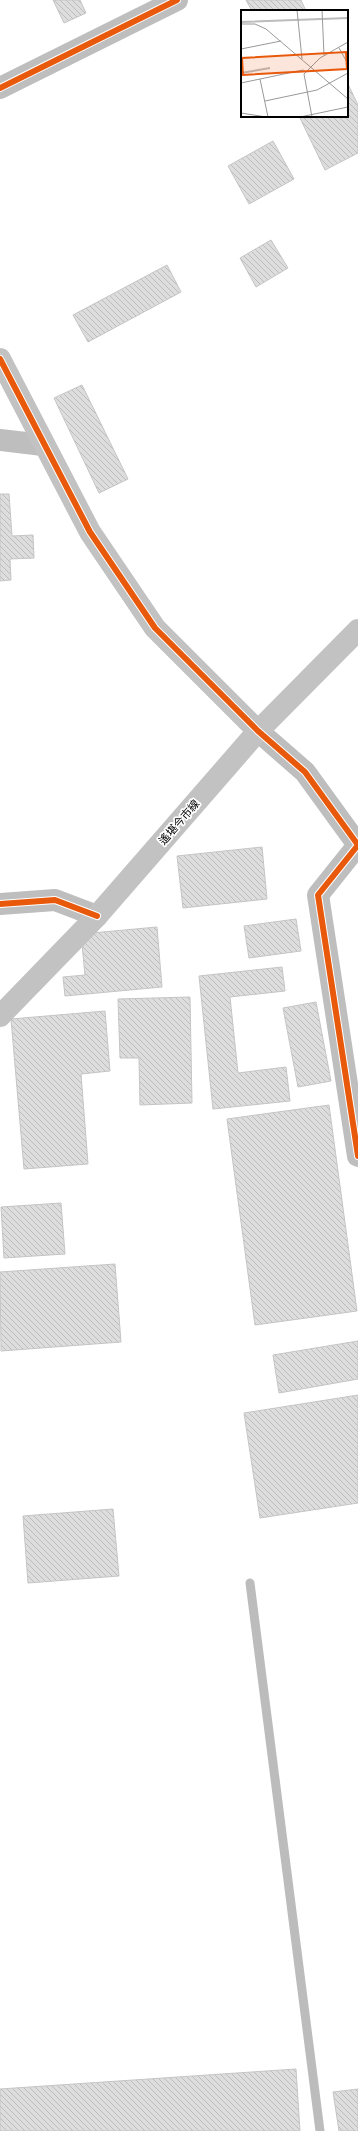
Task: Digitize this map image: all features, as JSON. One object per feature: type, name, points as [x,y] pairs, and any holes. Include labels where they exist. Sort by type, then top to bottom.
[{"type":"main road","points":[[0,359],[43,445],[90,532],[155,628],[258,731]]},
{"type":"main road","name":"遙堪今市線","points":[[0,1016],[97,916],[258,731],[358,630]]},
{"type":"street","points":[[0,88],[177,0]]},
{"type":"street","points":[[0,440],[43,445]]},
{"type":"street","points":[[258,731],[305,772],[358,845],[318,895],[358,1156]]},
{"type":"street","points":[[0,904],[55,900],[97,916]]},
{"type":"building","points":[[53,0],[80,0],[86,13],[64,23]]},
{"type":"building","points":[[246,0],[301,0],[306,10],[251,10]]},
{"type":"building","points":[[348,84],[358,105],[358,153],[325,170],[299,117],[348,117]]},
{"type":"building","points":[[273,141],[294,179],[249,204],[228,166]]},
{"type":"building","points":[[271,240],[288,268],[256,287],[240,258]]},
{"type":"building","points":[[167,265],[181,292],[88,342],[73,315]]},
{"type":"building","points":[[82,385],[128,479],[99,493],[54,398]]},
{"type":"building","points":[[0,494],[9,494],[12,536],[33,535],[34,558],[10,559],[11,580],[0,581]]},
{"type":"building","points":[[262,847],[267,899],[183,908],[177,856]]},
{"type":"building","points":[[296,919],[301,951],[249,958],[244,926]]},
{"type":"building","points":[[157,927],[162,987],[65,996],[63,977],[85,975],[81,934]]},
{"type":"building","points":[[282,967],[285,991],[230,997],[238,1073],[286,1067],[290,1101],[213,1109],[199,976]]},
{"type":"building","points":[[190,997],[192,1103],[140,1105],[139,1058],[120,1058],[118,999]]},
{"type":"building","points":[[316,1002],[331,1081],[298,1087],[283,1008]]},
{"type":"building","points":[[105,1011],[110,1071],[81,1074],[88,1164],[24,1169],[11,1019]]},
{"type":"building","points":[[329,1105],[357,1311],[255,1325],[227,1119]]},
{"type":"building","points":[[61,1203],[65,1254],[4,1258],[1,1207]]},
{"type":"building","points":[[115,1264],[121,1342],[1,1351],[0,1272]]},
{"type":"building","points":[[358,1341],[358,1379],[279,1393],[273,1355]]},
{"type":"building","points":[[358,1395],[358,1503],[260,1518],[244,1413]]},
{"type":"building","points":[[113,1509],[119,1576],[28,1583],[23,1516]]},
{"type":"building","points":[[296,2069],[300,2131],[0,2131],[0,2089]]},
{"type":"building","points":[[358,2089],[358,2131],[339,2131],[333,2092]]},
{"type":"waterway","points":[[250,1583],[320,2131]]},
{"type":"cycle path","points":[[0,88],[177,0]]},
{"type":"cycle path","points":[[0,359],[90,532],[155,628],[258,731],[305,772],[358,845]]},
{"type":"cycle path","points":[[358,845],[318,895],[358,1156]]},
{"type":"cycle path","points":[[0,904],[55,900],[97,916]]}]
